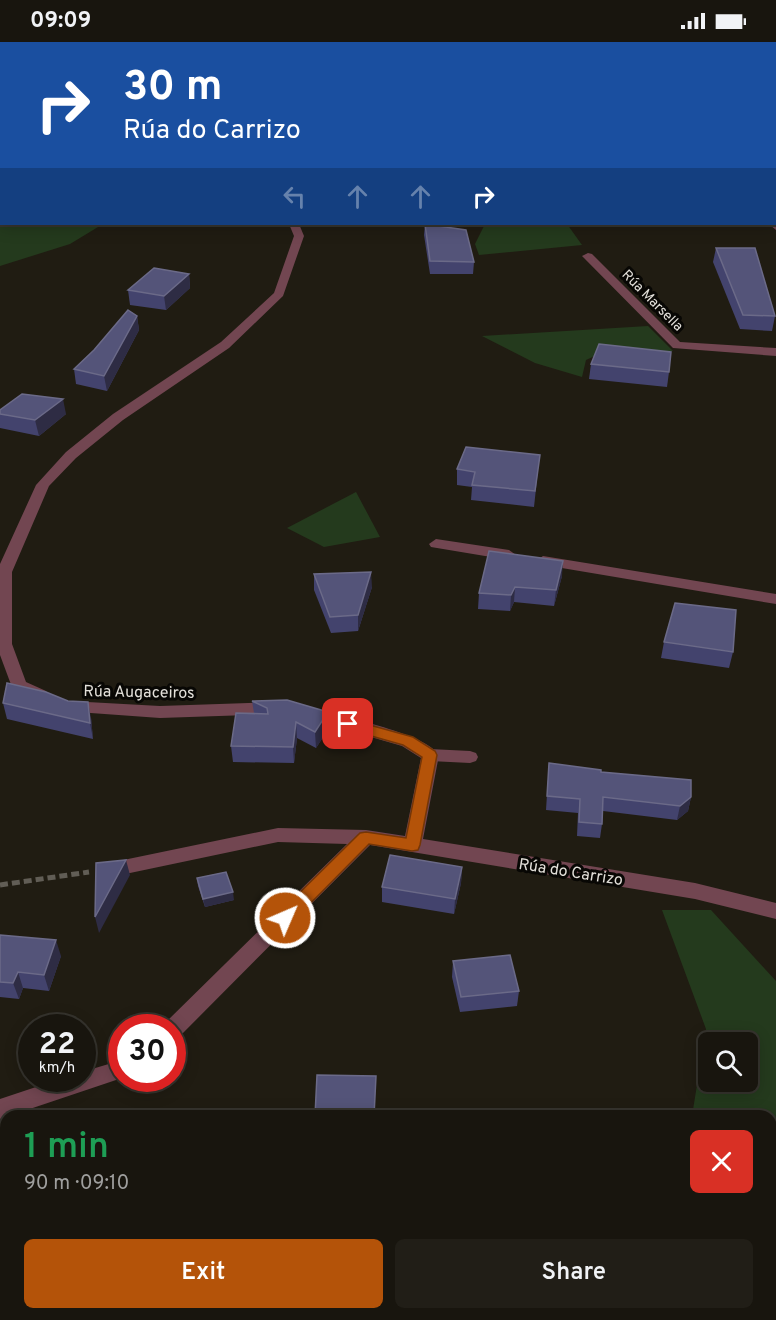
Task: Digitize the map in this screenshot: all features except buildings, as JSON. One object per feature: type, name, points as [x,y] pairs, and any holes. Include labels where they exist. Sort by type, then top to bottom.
[{"type":"street","name":"Rúa Augaceiros","points":[[294,225],[299,236],[279,294],[225,345],[118,417],[71,455],[43,485],[4,572],[2,624],[4,644],[19,686],[73,709],[160,712],[288,708],[408,741],[430,755]]},
{"type":"street","name":"Rúa Marsella","points":[[588,256],[677,345],[776,352]]},
{"type":"street","points":[[436,544],[776,599]]},
{"type":"street","points":[[412,845],[430,755]]},
{"type":"street","name":"Rúa do Carrizo","points":[[111,869],[278,835],[366,837],[695,891],[776,911]]},
{"type":"street","points":[[186,1016],[366,837]]},
{"type":"street","points":[[0,1109],[108,1074]]},
{"type":"lane","points":[[430,755],[470,757]]},
{"type":"path","points":[[0,885],[111,869]]},
{"type":"green space","points":[[0,225],[101,225],[70,244],[0,266]]},
{"type":"green space","points":[[484,225],[568,225],[582,245],[479,255],[475,244]]},
{"type":"green space","points":[[648,326],[673,351],[599,354],[586,360],[582,377],[535,363],[482,336]]},
{"type":"green space","points":[[356,492],[380,537],[324,547],[287,528]]},
{"type":"green space","points":[[662,910],[711,910],[776,981],[776,1110],[693,1110],[698,1079],[698,1092],[758,1092],[758,1032],[706,1032]]},
{"type":"route","points":[[285,918],[366,837],[412,845],[430,755],[408,741],[348,724]]}]
